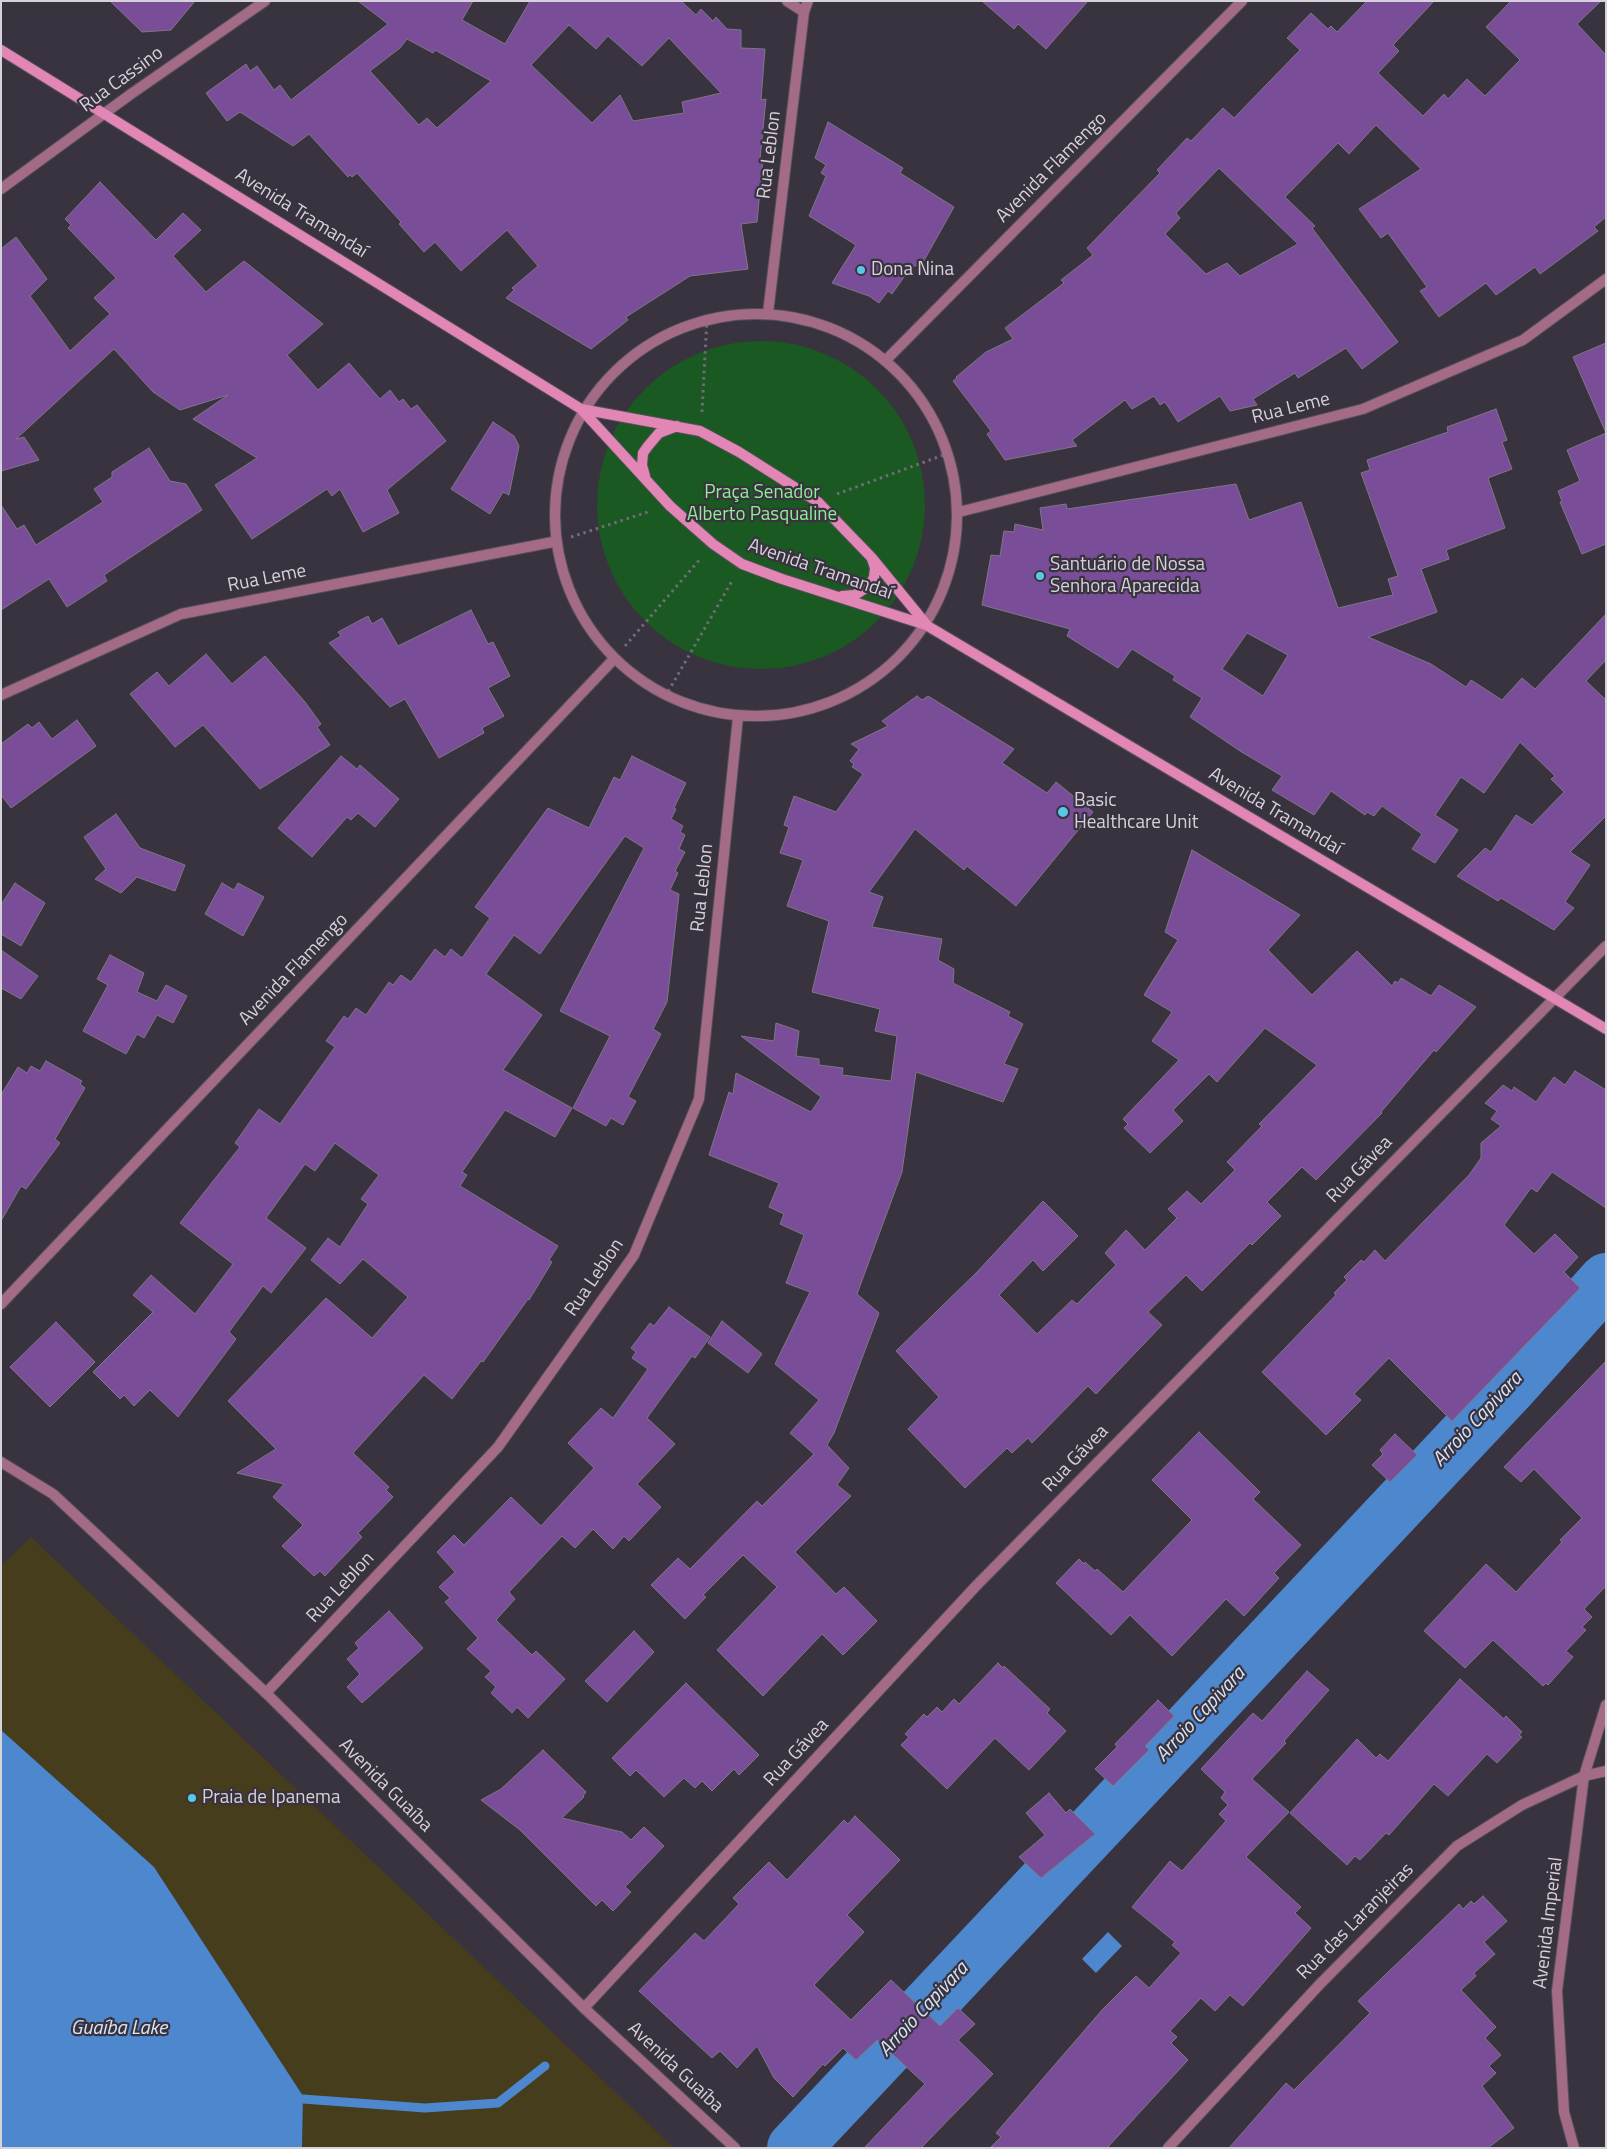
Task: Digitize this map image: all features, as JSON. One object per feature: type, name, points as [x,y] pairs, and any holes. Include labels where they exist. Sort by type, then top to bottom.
[{"type":"main road","name":"Avenida Tramandaí","points":[[1,50],[581,409],[670,506],[713,544],[742,564],[926,625],[1606,1029]]},
{"type":"main road","name":"Avenida Tramandaí","points":[[581,409],[700,431],[739,452],[818,502],[872,558],[926,625]]},
{"type":"main road","points":[[646,479],[642,465],[643,453],[659,433],[678,426]]},
{"type":"main road","points":[[836,596],[855,595],[870,585],[874,577],[875,568],[872,558]]},
{"type":"street","name":"Rua Cassino","points":[[1,189],[105,113],[265,1]]},
{"type":"street","points":[[787,1],[804,12]]},
{"type":"street","name":"Rua Leblon","points":[[768,313],[804,12],[808,1]]},
{"type":"street","name":"Avenida Flamengo","points":[[886,360],[1242,1]]},
{"type":"street","name":"Rua Leme","points":[[959,512],[1363,409],[1523,340],[1606,279]]},
{"type":"street","points":[[768,313],[831,327],[886,360],[924,402],[949,452],[959,512],[951,571],[926,625],[890,667],[845,697],[793,714],[738,717],[665,697],[613,660],[574,606],[553,542],[556,474],[581,409],[635,352],[707,318],[768,313]]},
{"type":"street","name":"Rua Leme","points":[[1,696],[182,614],[553,542]]},
{"type":"street","name":"Avenida Flamengo","points":[[1,1304],[613,660]]},
{"type":"street","name":"Rua Leblon","points":[[266,1693],[498,1447],[634,1256],[699,1099],[738,717]]},
{"type":"street","name":"Rua Gávea","points":[[584,2008],[976,1586],[1606,946]]},
{"type":"street","name":"Avenida Guaíba","points":[[1,1462],[53,1494],[266,1693],[584,2008],[735,2148]]},
{"type":"street","name":"Avenida Imperial","points":[[1574,2148],[1564,2112],[1557,1991],[1584,1776],[1606,1705]]},
{"type":"street","name":"Rua das Laranjeiras","points":[[1168,2148],[1320,1984],[1457,1846],[1522,1805],[1584,1776],[1606,1772]]},
{"type":"path","points":[[700,431],[707,318]]},
{"type":"path","points":[[818,502],[949,452]]},
{"type":"path","points":[[553,542],[670,506]]},
{"type":"path","points":[[613,660],[713,544]]},
{"type":"path","points":[[665,697],[742,564]]},
{"type":"green space","name":"Praça Senador Alberto Pasqualine","points":[[745,341],[777,341],[809,348],[838,360],[865,378],[888,401],[898,414],[913,442],[922,473],[925,505],[922,537],[913,568],[898,596],[865,632],[838,650],[809,662],[777,669],[745,669],[713,662],[684,650],[657,632],[634,609],[616,582],[604,553],[597,521],[597,489],[604,457],[616,428],[634,401],[657,378],[684,360],[713,348]]},
{"type":"sand","name":"Praia de Ipanema","points":[[31,1537],[674,2148],[302,2148],[303,2096],[154,1867],[1,1730],[1,1562],[3,1564]]},
{"type":"water","name":"Guaíba Lake","points":[[1,1730],[154,1867],[303,2096],[302,2148],[1,2148]]},
{"type":"water","points":[[1108,1932],[1122,1946],[1096,1973],[1082,1959]]},
{"type":"building","points":[[110,1],[195,1],[171,30],[142,32]]},
{"type":"building","points":[[358,1],[473,1],[462,20],[505,44],[530,1],[681,1],[696,15],[701,9],[713,21],[716,17],[727,29],[741,30],[741,48],[765,49],[761,100],[766,99],[760,159],[763,159],[757,222],[741,224],[748,269],[690,276],[626,317],[628,320],[591,349],[506,298],[514,290],[512,288],[538,266],[507,230],[461,271],[435,242],[424,252],[399,224],[401,222],[357,173],[352,177],[350,175],[348,177],[309,134],[293,146],[240,112],[227,121],[206,93],[246,64],[250,71],[257,66],[274,90],[280,85],[291,100],[388,24]],"holes":[[[569,25],[596,49],[608,36],[642,66],[669,38],[721,93],[682,102],[684,113],[633,121],[620,95],[592,123],[531,65]],[[407,39],[433,53],[435,50],[491,81],[437,128],[427,118],[419,125],[370,71],[400,48]]]},
{"type":"building","points":[[982,1],[1088,1],[1046,49],[1018,24],[1014,29]]},
{"type":"building","points":[[1367,1],[1434,1],[1393,45],[1399,51],[1378,73],[1423,116],[1444,94],[1448,99],[1467,79],[1485,96],[1520,60],[1486,27],[1511,1],[1601,1],[1577,24],[1606,55],[1606,217],[1594,227],[1598,231],[1540,274],[1535,267],[1496,295],[1486,283],[1439,317],[1420,291],[1427,287],[1388,233],[1381,238],[1359,209],[1421,169],[1376,125],[1349,154],[1338,143],[1285,197],[1315,226],[1312,228],[1398,342],[1362,369],[1346,348],[1298,378],[1295,373],[1253,399],[1257,405],[1230,411],[1220,396],[1178,422],[1165,402],[1160,405],[1154,396],[1132,409],[1125,400],[1072,440],[1077,446],[1005,460],[987,434],[991,431],[953,381],[956,377],[986,352],[1013,339],[1005,328],[1064,283],[1061,280],[1093,255],[1087,248],[1160,173],[1157,170],[1187,138],[1191,141],[1223,108],[1234,118],[1300,50],[1287,38],[1311,13],[1328,29],[1331,26],[1337,32]],"holes":[[[1219,168],[1298,244],[1240,276],[1227,263],[1206,274],[1165,234],[1180,218],[1176,213]]]},
{"type":"building","points":[[828,122],[903,168],[900,173],[954,207],[922,264],[911,267],[892,294],[888,291],[879,303],[869,296],[832,283],[856,245],[809,216],[826,176],[821,173],[826,165],[815,158]]},
{"type":"building","points":[[100,182],[156,240],[183,213],[201,230],[173,256],[206,292],[244,261],[323,324],[287,355],[318,390],[349,363],[380,399],[390,390],[399,402],[403,399],[411,409],[417,405],[446,441],[387,490],[399,513],[363,532],[340,489],[332,496],[327,489],[252,539],[215,485],[257,458],[193,419],[228,395],[180,410],[153,392],[114,349],[16,439],[24,437],[39,460],[1,471],[1,249],[16,237],[47,279],[30,296],[70,351],[110,314],[94,298],[116,278],[68,228],[71,225],[65,219]]},
{"type":"building","points":[[1606,343],[1606,433],[1573,357]]},
{"type":"building","points":[[1496,409],[1507,440],[1502,442],[1512,469],[1488,478],[1505,528],[1446,550],[1449,559],[1421,569],[1437,612],[1368,637],[1431,664],[1466,687],[1471,680],[1502,700],[1522,678],[1535,689],[1606,614],[1606,660],[1586,681],[1606,700],[1606,816],[1570,852],[1590,865],[1565,902],[1574,908],[1554,930],[1501,898],[1498,901],[1457,876],[1485,848],[1491,852],[1516,815],[1532,825],[1564,792],[1551,779],[1555,776],[1520,742],[1484,793],[1461,777],[1435,815],[1458,830],[1435,863],[1412,849],[1422,834],[1382,806],[1374,816],[1367,812],[1365,815],[1331,791],[1314,815],[1272,790],[1282,776],[1240,751],[1190,717],[1202,698],[1173,680],[1175,676],[1132,649],[1118,668],[1067,636],[1070,629],[982,605],[991,555],[1000,556],[1004,531],[1014,532],[1015,524],[1043,530],[1040,508],[1066,504],[1067,509],[1236,484],[1249,520],[1301,502],[1338,608],[1393,595],[1388,579],[1398,576],[1361,473],[1370,470],[1367,460],[1448,432],[1447,427]],"holes":[[[1247,633],[1288,655],[1263,696],[1222,669]]]},
{"type":"building","points":[[493,422],[514,436],[519,446],[509,495],[503,492],[490,514],[451,489]]},
{"type":"building","points":[[1606,433],[1606,544],[1582,554],[1560,502],[1562,501],[1558,491],[1580,481],[1567,450]]},
{"type":"building","points":[[149,448],[170,481],[186,484],[202,510],[104,575],[107,581],[67,607],[49,579],[1,610],[1,505],[17,529],[24,525],[36,545],[103,502],[94,489],[112,477],[112,472]]},
{"type":"building","points":[[471,610],[488,644],[493,642],[510,676],[488,688],[504,716],[482,728],[484,733],[439,758],[405,699],[390,707],[329,643],[341,636],[338,632],[368,616],[372,624],[382,618],[398,646]]},
{"type":"building","points":[[206,654],[232,684],[265,656],[305,702],[321,724],[317,727],[330,745],[260,789],[203,725],[175,747],[130,694],[157,672],[169,686]]},
{"type":"building","points":[[917,696],[922,700],[928,696],[1014,749],[1002,763],[1047,793],[1056,782],[1093,812],[1016,906],[967,866],[964,870],[915,829],[869,892],[883,897],[872,927],[942,939],[938,960],[954,969],[953,983],[1010,1012],[1008,1016],[1023,1024],[1004,1064],[1018,1069],[1003,1102],[916,1072],[902,1172],[857,1294],[879,1313],[834,1433],[827,1445],[849,1468],[837,1485],[851,1496],[795,1552],[836,1594],[844,1587],[877,1621],[843,1655],[822,1634],[763,1696],[717,1650],[777,1587],[743,1555],[703,1595],[706,1597],[685,1619],[651,1585],[678,1558],[690,1569],[757,1501],[762,1506],[814,1454],[790,1433],[819,1400],[775,1364],[810,1292],[786,1283],[804,1235],[780,1224],[784,1214],[769,1207],[779,1183],[709,1155],[729,1092],[733,1094],[736,1073],[811,1112],[821,1097],[741,1036],[774,1041],[776,1023],[799,1031],[796,1056],[819,1059],[819,1065],[843,1068],[842,1075],[891,1081],[897,1036],[875,1031],[880,1009],[812,992],[829,921],[787,906],[803,860],[780,853],[789,827],[784,825],[794,796],[836,812],[863,774],[852,767],[854,764],[850,761],[859,749],[851,744],[888,726],[882,721]]},
{"type":"building","points":[[77,720],[96,746],[11,808],[1,795],[1,744],[28,724],[32,728],[39,722],[52,739]]},
{"type":"building","points":[[341,756],[357,769],[360,765],[399,799],[375,827],[358,813],[351,820],[347,817],[312,857],[278,828]]},
{"type":"building","points":[[632,756],[686,783],[671,819],[683,826],[680,832],[685,835],[679,849],[685,852],[675,871],[678,873],[670,890],[679,894],[667,1002],[653,1029],[661,1034],[628,1097],[636,1101],[623,1125],[611,1118],[606,1126],[573,1108],[610,1036],[560,1011],[644,848],[625,836],[540,954],[514,935],[486,974],[542,1015],[503,1070],[572,1108],[555,1137],[505,1110],[462,1172],[467,1175],[460,1186],[558,1246],[549,1260],[552,1262],[529,1300],[483,1362],[481,1361],[452,1399],[424,1375],[353,1453],[389,1487],[386,1490],[393,1497],[358,1533],[362,1537],[325,1576],[320,1571],[314,1576],[282,1546],[303,1525],[273,1497],[284,1484],[237,1473],[276,1449],[228,1401],[326,1298],[372,1338],[408,1297],[363,1259],[340,1284],[311,1260],[328,1238],[340,1247],[368,1204],[361,1199],[379,1175],[335,1143],[315,1171],[305,1164],[266,1218],[306,1248],[271,1293],[263,1286],[229,1332],[236,1339],[178,1417],[150,1390],[134,1406],[124,1395],[120,1399],[93,1372],[153,1312],[133,1295],[151,1275],[195,1314],[233,1264],[180,1223],[240,1147],[235,1143],[259,1109],[280,1124],[335,1047],[326,1041],[344,1016],[348,1019],[356,1008],[366,1015],[389,982],[393,985],[401,975],[411,982],[435,949],[445,957],[451,949],[462,958],[490,918],[475,907],[548,808],[589,828],[614,777],[620,780]]},
{"type":"building","points":[[116,814],[140,848],[185,865],[175,891],[137,877],[121,893],[95,879],[106,869],[84,837]]},
{"type":"building","points":[[1192,850],[1300,915],[1268,950],[1312,995],[1357,951],[1392,986],[1395,981],[1398,983],[1401,978],[1431,996],[1439,985],[1476,1007],[1436,1052],[1434,1050],[1382,1113],[1316,1180],[1302,1167],[1267,1202],[1281,1216],[1252,1245],[1250,1243],[1202,1291],[1186,1275],[1148,1312],[1162,1325],[1096,1394],[1088,1386],[1032,1443],[1028,1438],[1012,1453],[1007,1448],[965,1488],[908,1429],[939,1397],[896,1351],[977,1272],[1043,1201],[1078,1236],[1043,1271],[1033,1260],[999,1295],[1037,1334],[1072,1300],[1077,1304],[1116,1265],[1105,1253],[1126,1230],[1145,1250],[1177,1218],[1168,1209],[1187,1191],[1201,1204],[1235,1170],[1227,1162],[1262,1126],[1259,1124],[1317,1065],[1265,1028],[1217,1082],[1209,1074],[1173,1110],[1183,1121],[1150,1153],[1124,1128],[1128,1124],[1123,1119],[1179,1060],[1152,1041],[1172,1012],[1144,995],[1178,940],[1165,932]]},
{"type":"building","points":[[15,883],[45,903],[21,946],[1,934],[1,905]]},
{"type":"building","points":[[222,883],[234,890],[238,883],[264,897],[243,936],[205,914]]},
{"type":"building","points":[[1,950],[38,976],[21,999],[1,988]]},
{"type":"building","points":[[110,955],[144,973],[137,992],[157,1001],[166,985],[187,996],[173,1023],[157,1015],[144,1038],[137,1034],[126,1054],[83,1031],[108,985],[97,979]]},
{"type":"building","points":[[46,1061],[82,1081],[80,1084],[85,1088],[55,1139],[60,1143],[26,1189],[21,1186],[1,1221],[1,1095],[18,1067],[27,1073],[31,1066],[40,1071]]},
{"type":"building","points":[[1575,1071],[1606,1090],[1606,1208],[1552,1172],[1537,1192],[1531,1188],[1504,1225],[1534,1254],[1555,1234],[1578,1257],[1564,1272],[1580,1288],[1452,1421],[1389,1358],[1354,1394],[1361,1400],[1326,1435],[1262,1372],[1336,1295],[1334,1293],[1347,1280],[1344,1277],[1361,1260],[1364,1262],[1375,1250],[1385,1261],[1469,1175],[1481,1158],[1481,1143],[1501,1126],[1491,1119],[1497,1111],[1485,1103],[1503,1085],[1512,1091],[1514,1087],[1536,1102],[1554,1077],[1565,1085]]},
{"type":"building","points":[[669,1307],[710,1337],[695,1358],[692,1356],[647,1418],[675,1444],[637,1484],[661,1507],[629,1541],[624,1536],[613,1549],[593,1529],[575,1548],[562,1536],[509,1592],[515,1599],[496,1620],[532,1655],[536,1651],[565,1679],[528,1718],[517,1707],[512,1713],[491,1693],[496,1687],[485,1677],[491,1671],[467,1649],[478,1638],[445,1602],[450,1598],[439,1587],[455,1572],[437,1552],[454,1535],[464,1545],[511,1497],[541,1526],[594,1468],[568,1443],[601,1408],[613,1418],[648,1369],[632,1358],[636,1352],[631,1348],[650,1323],[654,1326]]},
{"type":"building","points":[[722,1321],[762,1354],[748,1373],[708,1343]]},
{"type":"building","points":[[56,1322],[95,1362],[50,1407],[10,1367]]},
{"type":"building","points":[[1606,1361],[1606,1586],[1584,1609],[1592,1617],[1582,1627],[1586,1630],[1566,1651],[1573,1657],[1548,1685],[1546,1683],[1543,1686],[1493,1640],[1465,1668],[1424,1631],[1486,1564],[1516,1592],[1562,1542],[1560,1540],[1582,1518],[1534,1469],[1521,1482],[1504,1467]]},
{"type":"building","points":[[1199,1432],[1260,1492],[1253,1499],[1301,1545],[1274,1573],[1279,1578],[1244,1616],[1226,1599],[1172,1656],[1130,1615],[1111,1635],[1056,1583],[1079,1559],[1095,1571],[1097,1569],[1123,1592],[1192,1520],[1152,1480]]},
{"type":"building","points":[[1395,1434],[1417,1455],[1390,1482],[1372,1465],[1383,1454],[1380,1450]]},
{"type":"building","points":[[389,1611],[423,1648],[362,1703],[347,1687],[360,1674],[347,1659],[359,1648],[355,1643]]},
{"type":"building","points":[[634,1631],[654,1652],[607,1702],[585,1681]]},
{"type":"building","points":[[998,1663],[1003,1668],[1004,1666],[1050,1709],[1047,1713],[1066,1731],[1029,1770],[995,1738],[947,1789],[901,1745],[909,1737],[905,1734],[924,1714],[927,1717],[937,1707],[942,1712],[954,1699],[959,1704]]},
{"type":"building","points":[[1307,1671],[1329,1690],[1284,1741],[1286,1743],[1252,1779],[1289,1812],[1246,1857],[1301,1907],[1295,1913],[1311,1928],[1243,2006],[1230,1995],[1215,2011],[1201,1998],[1170,2031],[1177,2037],[1171,2043],[1188,2060],[1107,2148],[990,2148],[1001,2137],[996,2133],[1102,2010],[1136,1976],[1149,1988],[1181,1953],[1172,1945],[1175,1942],[1132,1907],[1170,1861],[1182,1871],[1226,1821],[1219,1814],[1228,1805],[1221,1798],[1225,1792],[1201,1769],[1253,1713],[1262,1721]]},
{"type":"building","points":[[1460,1679],[1504,1719],[1506,1716],[1522,1732],[1519,1735],[1522,1737],[1497,1763],[1487,1754],[1448,1796],[1434,1784],[1389,1835],[1386,1833],[1360,1860],[1355,1856],[1347,1865],[1290,1813],[1357,1739],[1376,1758],[1380,1754],[1388,1761]]},
{"type":"building","points":[[686,1683],[759,1755],[739,1775],[734,1769],[712,1791],[702,1781],[695,1788],[684,1778],[664,1797],[636,1770],[630,1776],[612,1758]]},
{"type":"building","points":[[1158,1700],[1174,1716],[1145,1746],[1149,1750],[1113,1786],[1095,1769],[1117,1747],[1115,1744]]},
{"type":"building","points":[[543,1750],[586,1792],[584,1797],[562,1818],[622,1832],[631,1840],[644,1827],[664,1846],[625,1887],[631,1892],[613,1911],[602,1900],[596,1906],[520,1830],[481,1800],[501,1789]]},
{"type":"building","points":[[1049,1793],[1066,1813],[1070,1809],[1095,1834],[1041,1878],[1019,1857],[1045,1835],[1026,1813]]},
{"type":"building","points":[[855,1816],[900,1860],[847,1915],[864,1932],[814,1985],[851,2020],[891,1980],[940,2026],[958,2008],[975,2024],[958,2040],[993,2074],[921,2148],[864,2148],[925,2084],[877,2040],[856,2060],[843,2048],[825,2066],[823,2064],[793,2097],[774,2078],[757,2046],[737,2068],[720,2051],[712,2058],[639,1991],[695,1933],[704,1941],[739,1904],[733,1898],[769,1862],[787,1880],[844,1820],[848,1824]]},
{"type":"building","points":[[1483,1896],[1507,1921],[1484,1942],[1495,1954],[1474,1973],[1476,1976],[1461,1990],[1496,2027],[1485,2038],[1501,2055],[1489,2066],[1496,2073],[1482,2086],[1514,2128],[1488,2148],[1229,2148],[1286,2083],[1294,2090],[1370,2013],[1358,2001],[1459,1904],[1463,1909],[1471,1901],[1474,1904]]},
{"type":"waterway","name":"Arroio Capivara","points":[[794,2148],[1511,1386],[1606,1280]]},
{"type":"waterway","points":[[303,2099],[425,2108],[498,2103],[545,2066]]},
{"type":"place","name":"Dona Nina","points":[[861,270]]},
{"type":"place","name":"Santuário de Nossa Senhora Aparecida","points":[[1040,576]]},
{"type":"place","name":"Basic Healthcare Unit","points":[[1063,812]]},
{"type":"place","name":"Praia de Ipanema","points":[[192,1798]]}]
